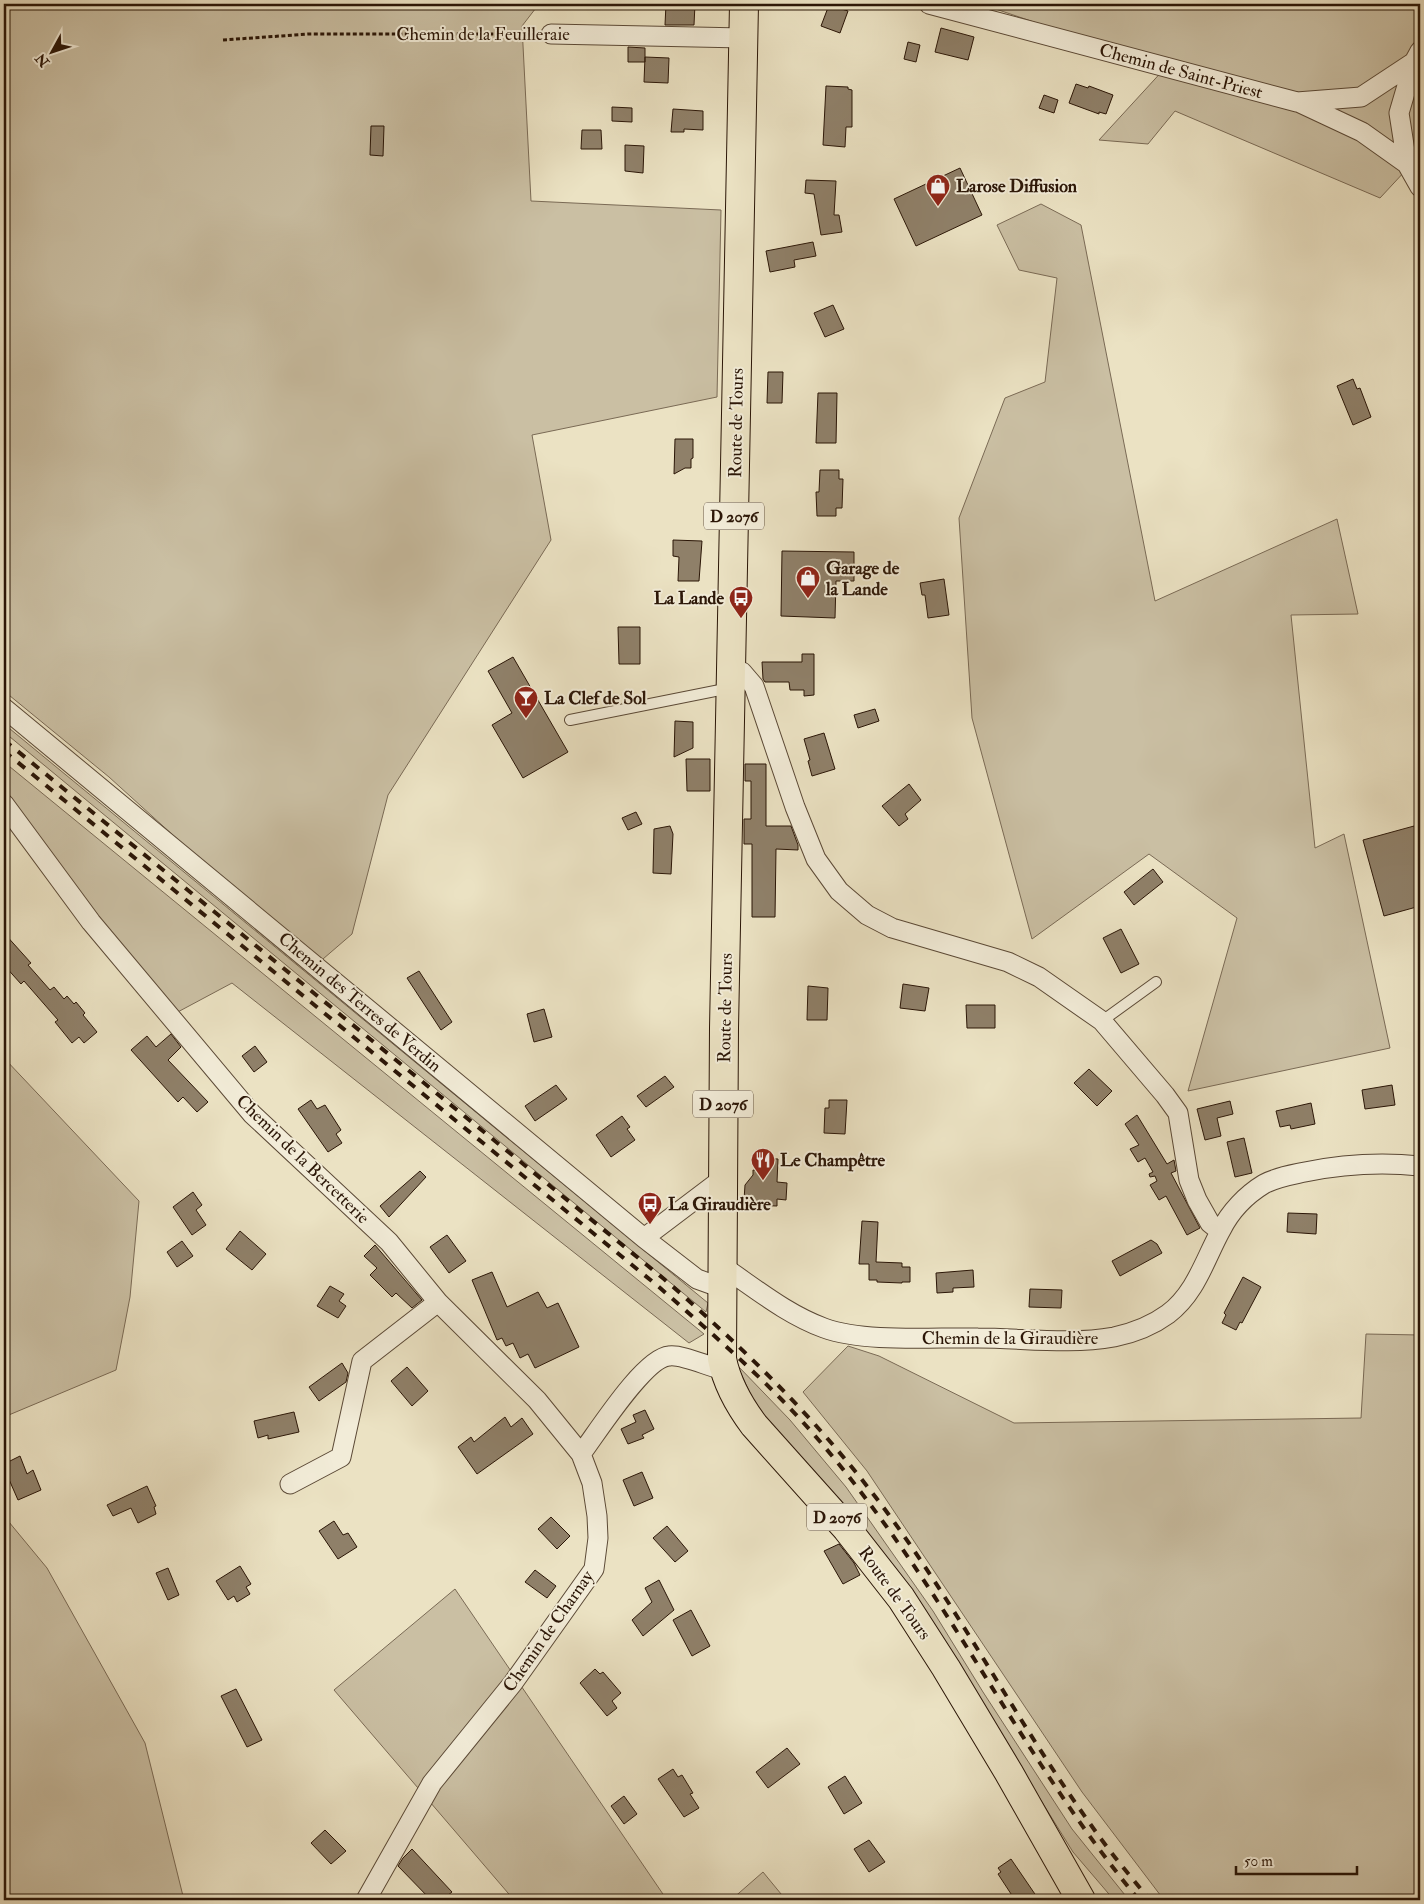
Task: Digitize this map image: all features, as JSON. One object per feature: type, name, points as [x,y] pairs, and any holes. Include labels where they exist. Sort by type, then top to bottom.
[{"type":"main road","name":"Route de Tours","points":[[744,4],[722,1179],[722,1359],[724,1370],[735,1395],[754,1425],[847,1529],[876,1564],[905,1605],[946,1668],[1009,1773],[1081,1900]]},
{"type":"street","name":"Chemin de Saint-Priest","points":[[929,4],[1297,102],[1361,97],[1417,56]]},
{"type":"street","name":"Chemin de la Feuilleraie","points":[[551,34],[743,38]]},
{"type":"street","points":[[1406,164],[1399,113],[1417,56]]},
{"type":"street","points":[[1297,102],[1362,132],[1406,164],[1420,187]]},
{"type":"street","points":[[731,678],[742,672],[754,686],[795,807],[816,859],[839,891],[867,916],[892,928],[1008,962],[1039,977],[1102,1021],[1178,1113],[1189,1180],[1197,1200],[1210,1223],[1220,1231]]},
{"type":"street","name":"Chemin des Terres de Verdin","points":[[4,708],[644,1238],[697,1279],[722,1277]]},
{"type":"street","name":"Chemin de la Bercetterie","points":[[4,804],[91,922],[246,1107],[276,1138],[383,1236],[438,1302],[537,1400],[581,1454]]},
{"type":"street","name":"Chemin de la Giraudière","points":[[722,1277],[792,1313],[824,1328],[838,1332],[892,1338],[962,1337],[1065,1340],[1114,1337],[1147,1326],[1177,1307],[1194,1284],[1220,1231],[1254,1190],[1274,1179],[1339,1166],[1385,1164],[1420,1166]]},
{"type":"street","points":[[644,1238],[722,1179]]},
{"type":"street","points":[[290,1484],[341,1457],[362,1360],[438,1302]]},
{"type":"street","points":[[581,1454],[635,1381],[657,1360],[670,1355],[724,1370]]},
{"type":"street","name":"Chemin de Charnay","points":[[366,1900],[432,1783],[514,1682],[594,1569],[598,1538],[597,1516],[592,1483],[581,1454]]},
{"type":"lane","points":[[570,720],[731,678]]},
{"type":"lane","points":[[1102,1021],[1156,982]]},
{"type":"path","name":"Chemin de la Feuilleraie","points":[[223,40],[309,34],[551,34]]},
{"type":"shaded area","points":[[4,4],[539,4],[522,26],[531,201],[721,210],[717,397],[532,435],[551,540],[388,795],[352,934],[316,965],[109,777],[4,691]]},
{"type":"shaded area","points":[[981,4],[1420,4],[1420,155],[1380,198],[1175,111],[1148,144],[1099,140],[1166,67]]},
{"type":"shaded area","points":[[1041,204],[1081,225],[1155,601],[1337,519],[1358,614],[1291,615],[1315,848],[1344,834],[1390,1048],[1188,1091],[1237,918],[1149,854],[1032,939],[972,718],[959,518],[1005,398],[1045,382],[1057,278],[1019,270],[997,225]]},
{"type":"shaded area","points":[[4,724],[708,1303],[706,1312],[4,732]]},
{"type":"shaded area","points":[[4,762],[704,1334],[689,1343],[232,983],[174,1014],[4,793]]},
{"type":"shaded area","points":[[4,1058],[139,1201],[130,1297],[116,1370],[4,1417]]},
{"type":"shaded area","points":[[1366,1334],[1420,1335],[1420,1900],[1164,1900],[1082,1792],[867,1471],[803,1392],[848,1346],[879,1356],[1014,1423],[1361,1418]]},
{"type":"shaded area","points":[[737,1365],[790,1420],[846,1487],[933,1611],[1072,1829],[1129,1900],[1114,1900],[1073,1852],[971,1688],[755,1404]]},
{"type":"shaded area","points":[[4,1516],[47,1568],[145,1743],[184,1900],[4,1900]]},
{"type":"shaded area","points":[[455,1589],[667,1900],[514,1900],[334,1690]]},
{"type":"shaded area","points":[[763,1872],[786,1900],[731,1900]]},
{"type":"building","points":[[666,4],[695,4],[694,25],[665,25]]},
{"type":"building","points":[[829,5],[848,11],[840,33],[821,26]]},
{"type":"building","points":[[941,28],[974,37],[968,60],[935,52]]},
{"type":"building","points":[[908,42],[920,45],[916,62],[904,59]]},
{"type":"building","points":[[628,47],[645,48],[645,62],[628,62]]},
{"type":"building","points":[[645,57],[669,58],[668,83],[644,82]]},
{"type":"building","points":[[1076,84],[1088,88],[1089,86],[1113,95],[1106,114],[1099,112],[1099,114],[1069,103]]},
{"type":"building","points":[[826,86],[848,87],[848,89],[852,90],[852,127],[846,127],[845,147],[823,145]]},
{"type":"building","points":[[1044,95],[1058,100],[1054,113],[1039,108]]},
{"type":"building","points":[[612,107],[632,108],[632,122],[612,121]]},
{"type":"building","points":[[673,109],[703,111],[703,130],[684,129],[684,132],[671,132]]},
{"type":"building","points":[[371,126],[384,126],[383,156],[370,155]]},
{"type":"building","points":[[582,130],[601,130],[602,149],[581,149]]},
{"type":"building","points":[[625,145],[644,146],[643,173],[625,171]]},
{"type":"building","name":"Larose Diffusion","points":[[960,168],[982,215],[916,246],[894,199]]},
{"type":"building","points":[[806,180],[836,181],[834,215],[839,215],[842,232],[821,235],[814,194],[805,193]]},
{"type":"building","points":[[813,242],[816,256],[794,260],[795,267],[770,272],[766,251]]},
{"type":"building","points":[[833,305],[844,329],[825,337],[814,313]]},
{"type":"building","points":[[768,372],[783,372],[782,403],[767,403]]},
{"type":"building","points":[[1353,379],[1357,389],[1360,388],[1371,417],[1353,425],[1337,386]]},
{"type":"building","points":[[818,393],[837,393],[836,443],[816,443]]},
{"type":"building","points":[[675,439],[693,439],[693,458],[691,459],[691,468],[685,468],[674,474]]},
{"type":"building","points":[[820,470],[839,470],[839,479],[843,479],[842,508],[836,508],[836,516],[817,516],[816,492],[819,492]]},
{"type":"building","points":[[673,540],[702,541],[699,581],[678,581],[679,557],[673,556]]},
{"type":"building","name":"Garage de la Lande","points":[[782,551],[854,552],[854,581],[836,581],[835,618],[781,616]]},
{"type":"building","points":[[944,579],[949,615],[928,618],[925,595],[922,595],[920,583]]},
{"type":"building","points":[[618,627],[640,627],[640,664],[619,664]]},
{"type":"building","points":[[802,654],[814,654],[814,695],[804,696],[804,690],[790,690],[789,682],[765,682],[763,679],[762,662],[802,662]]},
{"type":"building","name":"La Clef de Sol","points":[[513,657],[568,752],[523,778],[492,725],[512,713],[488,671]]},
{"type":"building","points":[[875,709],[879,721],[858,728],[854,715]]},
{"type":"building","points":[[675,721],[693,722],[693,748],[674,757]]},
{"type":"building","points":[[824,733],[835,769],[812,776],[804,739]]},
{"type":"building","points":[[686,759],[710,759],[710,791],[687,791]]},
{"type":"building","points":[[745,764],[766,764],[766,826],[791,826],[798,845],[798,850],[776,849],[775,917],[752,917],[752,844],[744,844],[744,819],[751,819],[751,781],[745,781]]},
{"type":"building","points":[[909,784],[921,800],[905,814],[908,819],[899,826],[882,806]]},
{"type":"building","points":[[636,812],[642,824],[628,830],[622,818]]},
{"type":"building","points":[[670,826],[673,834],[671,874],[653,873],[654,829]]},
{"type":"building","points":[[1414,826],[1420,847],[1420,906],[1384,916],[1363,840]]},
{"type":"building","points":[[1153,869],[1163,882],[1134,905],[1124,892]]},
{"type":"building","points":[[1121,929],[1139,964],[1121,973],[1103,938]]},
{"type":"building","points":[[4,933],[31,963],[28,965],[50,990],[54,987],[64,999],[67,996],[74,1004],[76,1002],[85,1013],[83,1015],[97,1032],[84,1043],[79,1037],[72,1043],[55,1022],[58,1020],[24,981],[21,984],[4,965]]},
{"type":"building","points":[[419,971],[452,1022],[441,1030],[407,978]]},
{"type":"building","points":[[903,984],[929,988],[925,1011],[900,1008]]},
{"type":"building","points":[[808,986],[828,988],[827,1020],[807,1020]]},
{"type":"building","points":[[966,1005],[995,1005],[995,1028],[967,1028]]},
{"type":"building","points":[[544,1009],[552,1037],[534,1042],[527,1014]]},
{"type":"building","points":[[171,1034],[181,1047],[168,1060],[208,1102],[197,1112],[183,1097],[178,1102],[131,1050],[147,1036],[156,1047]]},
{"type":"building","points":[[255,1046],[267,1062],[254,1072],[242,1056]]},
{"type":"building","points":[[1089,1069],[1112,1091],[1097,1106],[1074,1083]]},
{"type":"building","points":[[665,1076],[674,1087],[646,1107],[637,1096]]},
{"type":"building","points":[[556,1085],[567,1099],[535,1121],[525,1106]]},
{"type":"building","points":[[1392,1085],[1395,1105],[1365,1109],[1362,1090]]},
{"type":"building","points":[[311,1100],[317,1109],[325,1105],[341,1130],[336,1134],[342,1143],[328,1152],[298,1109]]},
{"type":"building","points":[[829,1100],[847,1100],[845,1134],[824,1133],[825,1108],[829,1108]]},
{"type":"building","points":[[1230,1101],[1233,1114],[1217,1118],[1221,1136],[1205,1140],[1197,1109]]},
{"type":"building","points":[[1311,1103],[1315,1124],[1291,1129],[1290,1125],[1280,1127],[1276,1111]]},
{"type":"building","points":[[1137,1115],[1167,1164],[1174,1160],[1176,1171],[1171,1173],[1200,1228],[1187,1235],[1166,1196],[1159,1200],[1150,1185],[1157,1181],[1155,1176],[1150,1177],[1149,1174],[1153,1172],[1145,1158],[1138,1162],[1130,1149],[1139,1145],[1125,1124]]},
{"type":"building","points":[[622,1116],[630,1127],[627,1129],[635,1140],[611,1157],[596,1135]]},
{"type":"building","points":[[1244,1138],[1252,1173],[1235,1177],[1227,1142]]},
{"type":"building","name":"Le Champêtre","points":[[760,1158],[778,1159],[777,1182],[787,1183],[786,1200],[777,1199],[777,1206],[748,1205],[744,1200],[745,1185],[753,1175],[753,1170],[759,1171]]},
{"type":"building","points":[[420,1171],[426,1177],[389,1217],[380,1206]]},
{"type":"building","points":[[193,1192],[202,1205],[196,1210],[206,1225],[192,1235],[173,1207]]},
{"type":"building","points":[[1288,1213],[1317,1214],[1316,1234],[1287,1232]]},
{"type":"building","points":[[862,1221],[878,1222],[876,1262],[902,1263],[902,1267],[910,1267],[910,1282],[877,1282],[877,1280],[869,1280],[869,1264],[859,1264]]},
{"type":"building","points":[[240,1231],[266,1254],[252,1270],[226,1249]]},
{"type":"building","points":[[447,1235],[466,1261],[449,1273],[430,1247]]},
{"type":"building","points":[[1151,1240],[1157,1244],[1162,1253],[1120,1276],[1112,1261]]},
{"type":"building","points":[[182,1241],[193,1256],[177,1267],[167,1252]]},
{"type":"building","points":[[375,1245],[422,1300],[412,1308],[396,1293],[392,1297],[370,1275],[377,1268],[364,1256]]},
{"type":"building","points":[[973,1270],[974,1287],[953,1288],[953,1292],[937,1293],[936,1273]]},
{"type":"building","points":[[492,1272],[507,1307],[538,1292],[547,1308],[558,1303],[579,1347],[535,1368],[528,1354],[520,1358],[513,1343],[506,1346],[502,1338],[497,1340],[472,1280]]},
{"type":"building","points":[[1243,1277],[1261,1287],[1242,1323],[1240,1322],[1236,1330],[1222,1323],[1226,1315],[1224,1313]]},
{"type":"building","points":[[330,1286],[344,1294],[339,1301],[346,1306],[338,1318],[317,1306]]},
{"type":"building","points":[[1030,1289],[1062,1290],[1061,1308],[1029,1307]]},
{"type":"building","points":[[342,1363],[348,1373],[346,1382],[319,1401],[309,1387]]},
{"type":"building","points":[[407,1367],[428,1391],[412,1406],[391,1381]]},
{"type":"building","points":[[645,1410],[654,1429],[642,1435],[644,1438],[628,1444],[621,1429],[636,1422],[633,1415]]},
{"type":"building","points":[[294,1412],[299,1432],[268,1439],[268,1435],[258,1438],[254,1421]]},
{"type":"building","points":[[505,1417],[511,1427],[522,1418],[533,1434],[477,1474],[458,1447],[471,1437],[474,1442]]},
{"type":"building","points":[[20,1456],[27,1474],[33,1470],[41,1490],[18,1500],[4,1464]]},
{"type":"building","points":[[642,1472],[653,1498],[634,1506],[623,1480]]},
{"type":"building","points":[[147,1486],[156,1506],[154,1507],[156,1514],[138,1523],[131,1508],[113,1516],[107,1505]]},
{"type":"building","points":[[551,1517],[570,1536],[557,1549],[538,1529]]},
{"type":"building","points":[[334,1521],[343,1535],[348,1533],[357,1547],[338,1559],[319,1531]]},
{"type":"building","points":[[667,1526],[688,1551],[675,1562],[653,1538]]},
{"type":"building","points":[[839,1544],[854,1563],[860,1575],[843,1584],[824,1551]]},
{"type":"building","points":[[240,1566],[251,1584],[246,1587],[250,1594],[237,1602],[234,1596],[228,1600],[216,1581]]},
{"type":"building","points":[[168,1568],[179,1595],[168,1600],[156,1573]]},
{"type":"building","points":[[535,1570],[556,1586],[547,1598],[525,1582]]},
{"type":"building","points":[[659,1580],[674,1610],[643,1636],[632,1620],[652,1602],[645,1588]]},
{"type":"building","points":[[691,1610],[710,1646],[692,1656],[673,1620]]},
{"type":"building","points":[[595,1669],[600,1674],[603,1672],[621,1693],[612,1701],[617,1708],[607,1716],[580,1683]]},
{"type":"building","points":[[236,1689],[262,1740],[247,1747],[221,1696]]},
{"type":"building","points":[[787,1748],[800,1764],[768,1788],[756,1772]]},
{"type":"building","points":[[673,1769],[678,1777],[682,1775],[693,1793],[690,1794],[699,1808],[684,1817],[658,1779]]},
{"type":"building","points":[[845,1776],[862,1803],[844,1814],[828,1787]]},
{"type":"building","points":[[624,1796],[637,1814],[624,1824],[611,1806]]},
{"type":"building","points":[[325,1830],[346,1851],[331,1864],[311,1843]]},
{"type":"building","points":[[869,1840],[885,1862],[869,1872],[854,1849]]},
{"type":"building","points":[[412,1849],[452,1892],[442,1900],[431,1900],[398,1866]]},
{"type":"building","points":[[1011,1859],[1039,1900],[1015,1900],[998,1874],[1001,1872],[998,1868]]},
{"type":"railway","points":[[4,740],[664,1279],[783,1390],[837,1450],[889,1515],[916,1553],[1065,1787],[1105,1844],[1150,1900]]},
{"type":"railway","points":[[4,751],[659,1287],[738,1357],[783,1401],[834,1459],[881,1519],[946,1614],[1070,1808],[1103,1855],[1139,1900]]},
{"type":"place","name":"Larose Diffusion","points":[[938,207]]},
{"type":"place","name":"Garage de la Lande","points":[[808,599]]},
{"type":"place","name":"La Lande","points":[[741,619]]},
{"type":"place","name":"La Clef de Sol","points":[[526,719]]},
{"type":"place","name":"Le Champêtre","points":[[763,1181]]},
{"type":"place","name":"La Giraudière","points":[[650,1225]]}]
